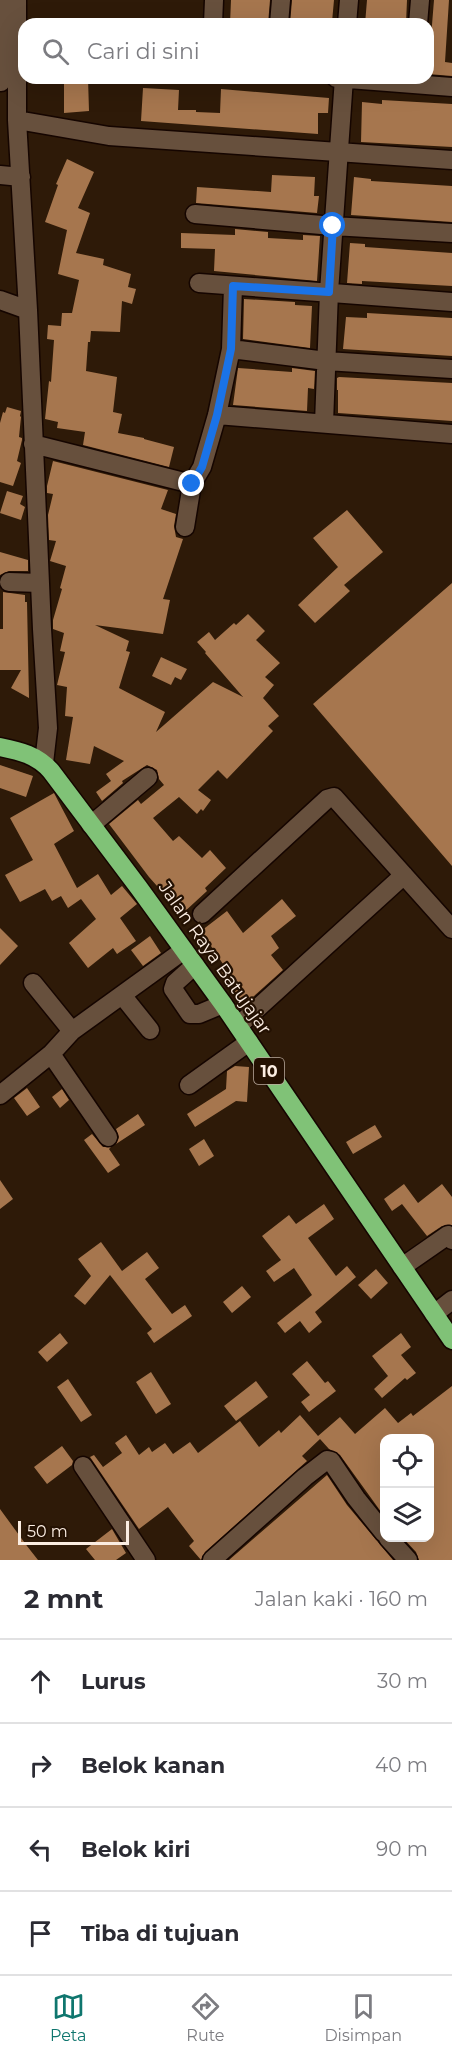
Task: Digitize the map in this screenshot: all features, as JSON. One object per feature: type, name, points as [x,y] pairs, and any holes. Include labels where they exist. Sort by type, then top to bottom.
[{"type":"highway","name":"Jalan Raya Batujajar","points":[[0,747],[18,750],[47,767],[79,808],[223,1004],[402,1267],[445,1325]]},
{"type":"street","points":[[6,82],[17,0]]},
{"type":"street","points":[[213,18],[214,0]]},
{"type":"street","points":[[280,18],[281,0]]},
{"type":"street","points":[[348,18],[349,0]]},
{"type":"street","points":[[418,18],[420,0]]},
{"type":"street","points":[[1,9],[6,82],[17,120],[21,177],[48,728],[47,767]]},
{"type":"street","points":[[324,423],[329,292],[344,84]]},
{"type":"street","points":[[433,84],[452,87]]},
{"type":"street","points":[[17,120],[110,136],[452,160]]},
{"type":"street","points":[[0,175],[21,177]]},
{"type":"street","points":[[195,214],[452,233]]},
{"type":"street","points":[[200,283],[452,302]]},
{"type":"street","points":[[185,527],[192,484],[202,467],[217,415],[231,349],[233,286]]},
{"type":"street","points":[[0,300],[28,310]]},
{"type":"street","points":[[231,349],[326,361],[452,369]]},
{"type":"street","points":[[217,415],[452,434]]},
{"type":"street","points":[[33,444],[192,484]]},
{"type":"street","points":[[9,582],[40,583]]},
{"type":"street","points":[[91,825],[148,777]]},
{"type":"street","points":[[202,914],[327,799],[334,797],[452,929]]},
{"type":"street","points":[[238,1026],[404,875]]},
{"type":"street","points":[[0,1095],[51,1054],[72,1031],[184,950]]},
{"type":"street","points":[[195,966],[175,983],[174,989],[190,1014],[199,1014],[223,1004]]},
{"type":"street","points":[[33,983],[72,1031]]},
{"type":"street","points":[[122,995],[150,1030]]},
{"type":"street","points":[[189,1085],[249,1042]]},
{"type":"street","points":[[51,1054],[108,1137]]},
{"type":"street","points":[[402,1267],[448,1235],[452,1240]]},
{"type":"street","points":[[445,1325],[452,1300]]},
{"type":"street","points":[[212,1560],[326,1460],[331,1461],[380,1528]]},
{"type":"street","points":[[82,1466],[141,1558]]},
{"type":"street","points":[[392,1542],[408,1560]]},
{"type":"building","points":[[231,0],[270,0],[268,18],[230,18]]},
{"type":"building","points":[[292,0],[334,0],[332,18],[290,18]]},
{"type":"building","points":[[367,0],[407,0],[406,18],[366,18]]},
{"type":"building","points":[[434,0],[449,0],[445,62],[452,63],[452,76],[434,74]]},
{"type":"building","points":[[64,84],[88,84],[89,111],[64,113]]},
{"type":"building","points":[[143,88],[179,90],[178,110],[220,113],[221,89],[329,98],[328,113],[318,113],[318,134],[141,121]]},
{"type":"building","points":[[382,100],[452,104],[452,147],[361,142],[362,102],[382,104]]},
{"type":"building","points":[[67,159],[94,172],[78,208],[90,213],[76,253],[104,259],[103,265],[131,274],[128,287],[136,289],[132,304],[122,301],[120,332],[91,331],[86,371],[117,377],[113,412],[122,414],[118,433],[174,447],[169,467],[83,445],[85,432],[57,428],[58,422],[45,419],[54,340],[47,339],[48,325],[61,326],[62,313],[72,313],[79,280],[58,274],[67,230],[45,222],[58,185],[56,184]]},
{"type":"building","points":[[272,175],[315,177],[314,196],[319,196],[317,213],[196,203],[197,187],[271,192]]},
{"type":"building","points":[[354,177],[371,179],[371,181],[452,186],[452,222],[351,215]]},
{"type":"building","points":[[235,229],[268,232],[268,238],[303,240],[303,235],[320,236],[317,281],[214,271],[215,249],[181,248],[181,233],[235,235]]},
{"type":"building","points":[[350,243],[365,244],[365,247],[452,253],[452,286],[362,281],[362,284],[347,283]]},
{"type":"building","points":[[244,299],[295,302],[295,305],[312,306],[310,348],[243,339]]},
{"type":"building","points":[[367,313],[452,318],[452,356],[343,349],[346,317],[367,318]]},
{"type":"building","points":[[238,368],[292,372],[292,368],[315,371],[314,389],[308,388],[307,411],[233,405]]},
{"type":"building","points":[[337,378],[452,383],[452,421],[338,413]]},
{"type":"building","points":[[7,407],[21,411],[19,437],[22,440],[17,461],[21,463],[13,486],[0,482],[0,423]]},
{"type":"building","points":[[53,461],[168,490],[161,509],[176,514],[174,526],[176,537],[183,539],[163,599],[170,600],[163,634],[95,625],[129,641],[126,651],[130,652],[119,688],[165,712],[156,732],[213,682],[243,697],[197,642],[209,632],[215,640],[248,614],[265,631],[256,640],[280,663],[265,677],[274,685],[263,698],[279,716],[268,726],[273,731],[227,779],[218,770],[198,790],[211,800],[203,811],[201,809],[197,814],[179,797],[153,818],[173,841],[179,836],[202,858],[210,850],[226,868],[205,888],[207,891],[182,914],[149,877],[109,824],[138,800],[141,804],[164,785],[159,779],[157,770],[147,765],[122,781],[123,783],[102,801],[96,792],[111,781],[106,774],[124,761],[94,746],[90,764],[66,760],[73,717],[65,716],[67,687],[57,685],[65,652],[60,651],[64,633],[53,629],[53,620],[66,566],[50,561],[56,541],[49,540],[48,515],[53,494],[47,493]]},
{"type":"building","points":[[7,491],[23,496],[20,504],[25,507],[21,520],[0,513]]},
{"type":"building","points":[[347,510],[383,552],[344,585],[350,591],[315,623],[298,605],[338,567],[313,538]]},
{"type":"building","points":[[0,552],[28,560],[28,571],[9,571],[0,575]]},
{"type":"building","points":[[452,583],[452,866],[313,704]]},
{"type":"building","points":[[3,592],[25,595],[25,602],[27,602],[29,698],[11,688],[21,670],[0,670]]},
{"type":"building","points":[[161,657],[187,669],[181,680],[175,677],[171,685],[152,676]]},
{"type":"building","points":[[0,765],[33,776],[26,797],[0,788]]},
{"type":"building","points":[[54,793],[74,831],[54,844],[77,888],[98,874],[111,895],[122,886],[137,904],[120,918],[136,941],[117,954],[113,948],[88,968],[69,943],[96,919],[81,899],[68,908],[61,896],[52,901],[45,889],[20,902],[5,875],[33,860],[10,818]]},
{"type":"building","points":[[282,899],[296,916],[271,936],[279,948],[271,955],[283,970],[244,1005],[219,972],[225,967],[201,931],[227,911],[243,933]]},
{"type":"building","points":[[0,928],[18,946],[0,965]]},
{"type":"building","points":[[150,936],[161,953],[143,966],[131,950]]},
{"type":"building","points":[[235,1066],[249,1067],[247,1102],[236,1101],[195,1127],[187,1114],[226,1089],[227,1071]]},
{"type":"building","points":[[27,1088],[40,1107],[27,1116],[14,1098]]},
{"type":"building","points":[[62,1089],[69,1100],[60,1108],[52,1097]]},
{"type":"building","points":[[138,1114],[145,1125],[116,1144],[119,1137],[116,1129]]},
{"type":"building","points":[[375,1125],[382,1137],[353,1154],[346,1142]]},
{"type":"building","points":[[92,1134],[103,1147],[111,1147],[109,1149],[120,1165],[108,1173],[84,1140]]},
{"type":"building","points":[[204,1139],[214,1156],[199,1166],[189,1149]]},
{"type":"building","points":[[0,1180],[13,1199],[0,1209]]},
{"type":"building","points":[[404,1184],[418,1203],[442,1184],[452,1197],[452,1225],[442,1226],[427,1236],[402,1204],[392,1211],[384,1199]]},
{"type":"building","points":[[324,1204],[334,1219],[308,1238],[336,1276],[347,1266],[356,1277],[315,1312],[322,1322],[309,1333],[300,1321],[285,1333],[277,1323],[312,1295],[294,1268],[274,1282],[266,1271],[281,1260],[262,1236],[289,1215],[296,1224]]},
{"type":"building","points":[[101,1242],[122,1271],[147,1252],[159,1268],[145,1279],[172,1314],[185,1305],[192,1316],[154,1343],[147,1333],[152,1329],[110,1275],[85,1305],[74,1296],[91,1276],[78,1259]]},
{"type":"building","points":[[376,1269],[388,1283],[371,1299],[358,1285]]},
{"type":"building","points":[[242,1286],[251,1297],[232,1313],[223,1302]]},
{"type":"building","points":[[60,1333],[68,1343],[47,1362],[38,1352]]},
{"type":"building","points":[[401,1333],[411,1347],[401,1355],[416,1373],[407,1380],[405,1378],[382,1398],[374,1389],[388,1376],[372,1356]]},
{"type":"building","points":[[307,1361],[325,1383],[328,1381],[336,1391],[309,1412],[301,1402],[310,1395],[292,1374]]},
{"type":"building","points":[[151,1372],[171,1404],[156,1414],[136,1382]]},
{"type":"building","points":[[68,1379],[92,1415],[81,1422],[57,1387]]},
{"type":"building","points":[[256,1381],[268,1397],[236,1421],[224,1406]]},
{"type":"building","points":[[452,1386],[452,1560],[419,1560],[416,1552],[407,1542],[434,1542],[434,1434],[380,1434],[380,1510],[340,1455],[329,1449],[320,1439],[302,1456],[307,1461],[205,1552],[201,1560],[189,1546],[194,1541],[168,1507],[139,1529],[90,1457],[94,1455],[103,1467],[122,1453],[115,1443],[126,1435],[139,1455],[149,1447],[152,1452],[165,1443],[173,1454],[190,1442],[198,1453],[240,1421],[259,1447],[279,1430],[281,1433],[300,1415],[318,1436],[340,1417],[355,1434],[385,1408],[398,1423],[411,1413],[413,1416]]},
{"type":"building","points":[[62,1446],[73,1461],[72,1465],[47,1484],[34,1467]]},
{"type":"building","points":[[327,1475],[347,1505],[393,1560],[229,1560]]},
{"type":"building","points":[[0,1509],[27,1546],[38,1560],[0,1560]]},
{"type":"building","points":[[112,1529],[126,1553],[116,1560],[95,1560],[86,1549]]},
{"type":"route","points":[[192,484],[202,467],[217,415],[231,349],[233,286],[329,292],[333,226]]}]
